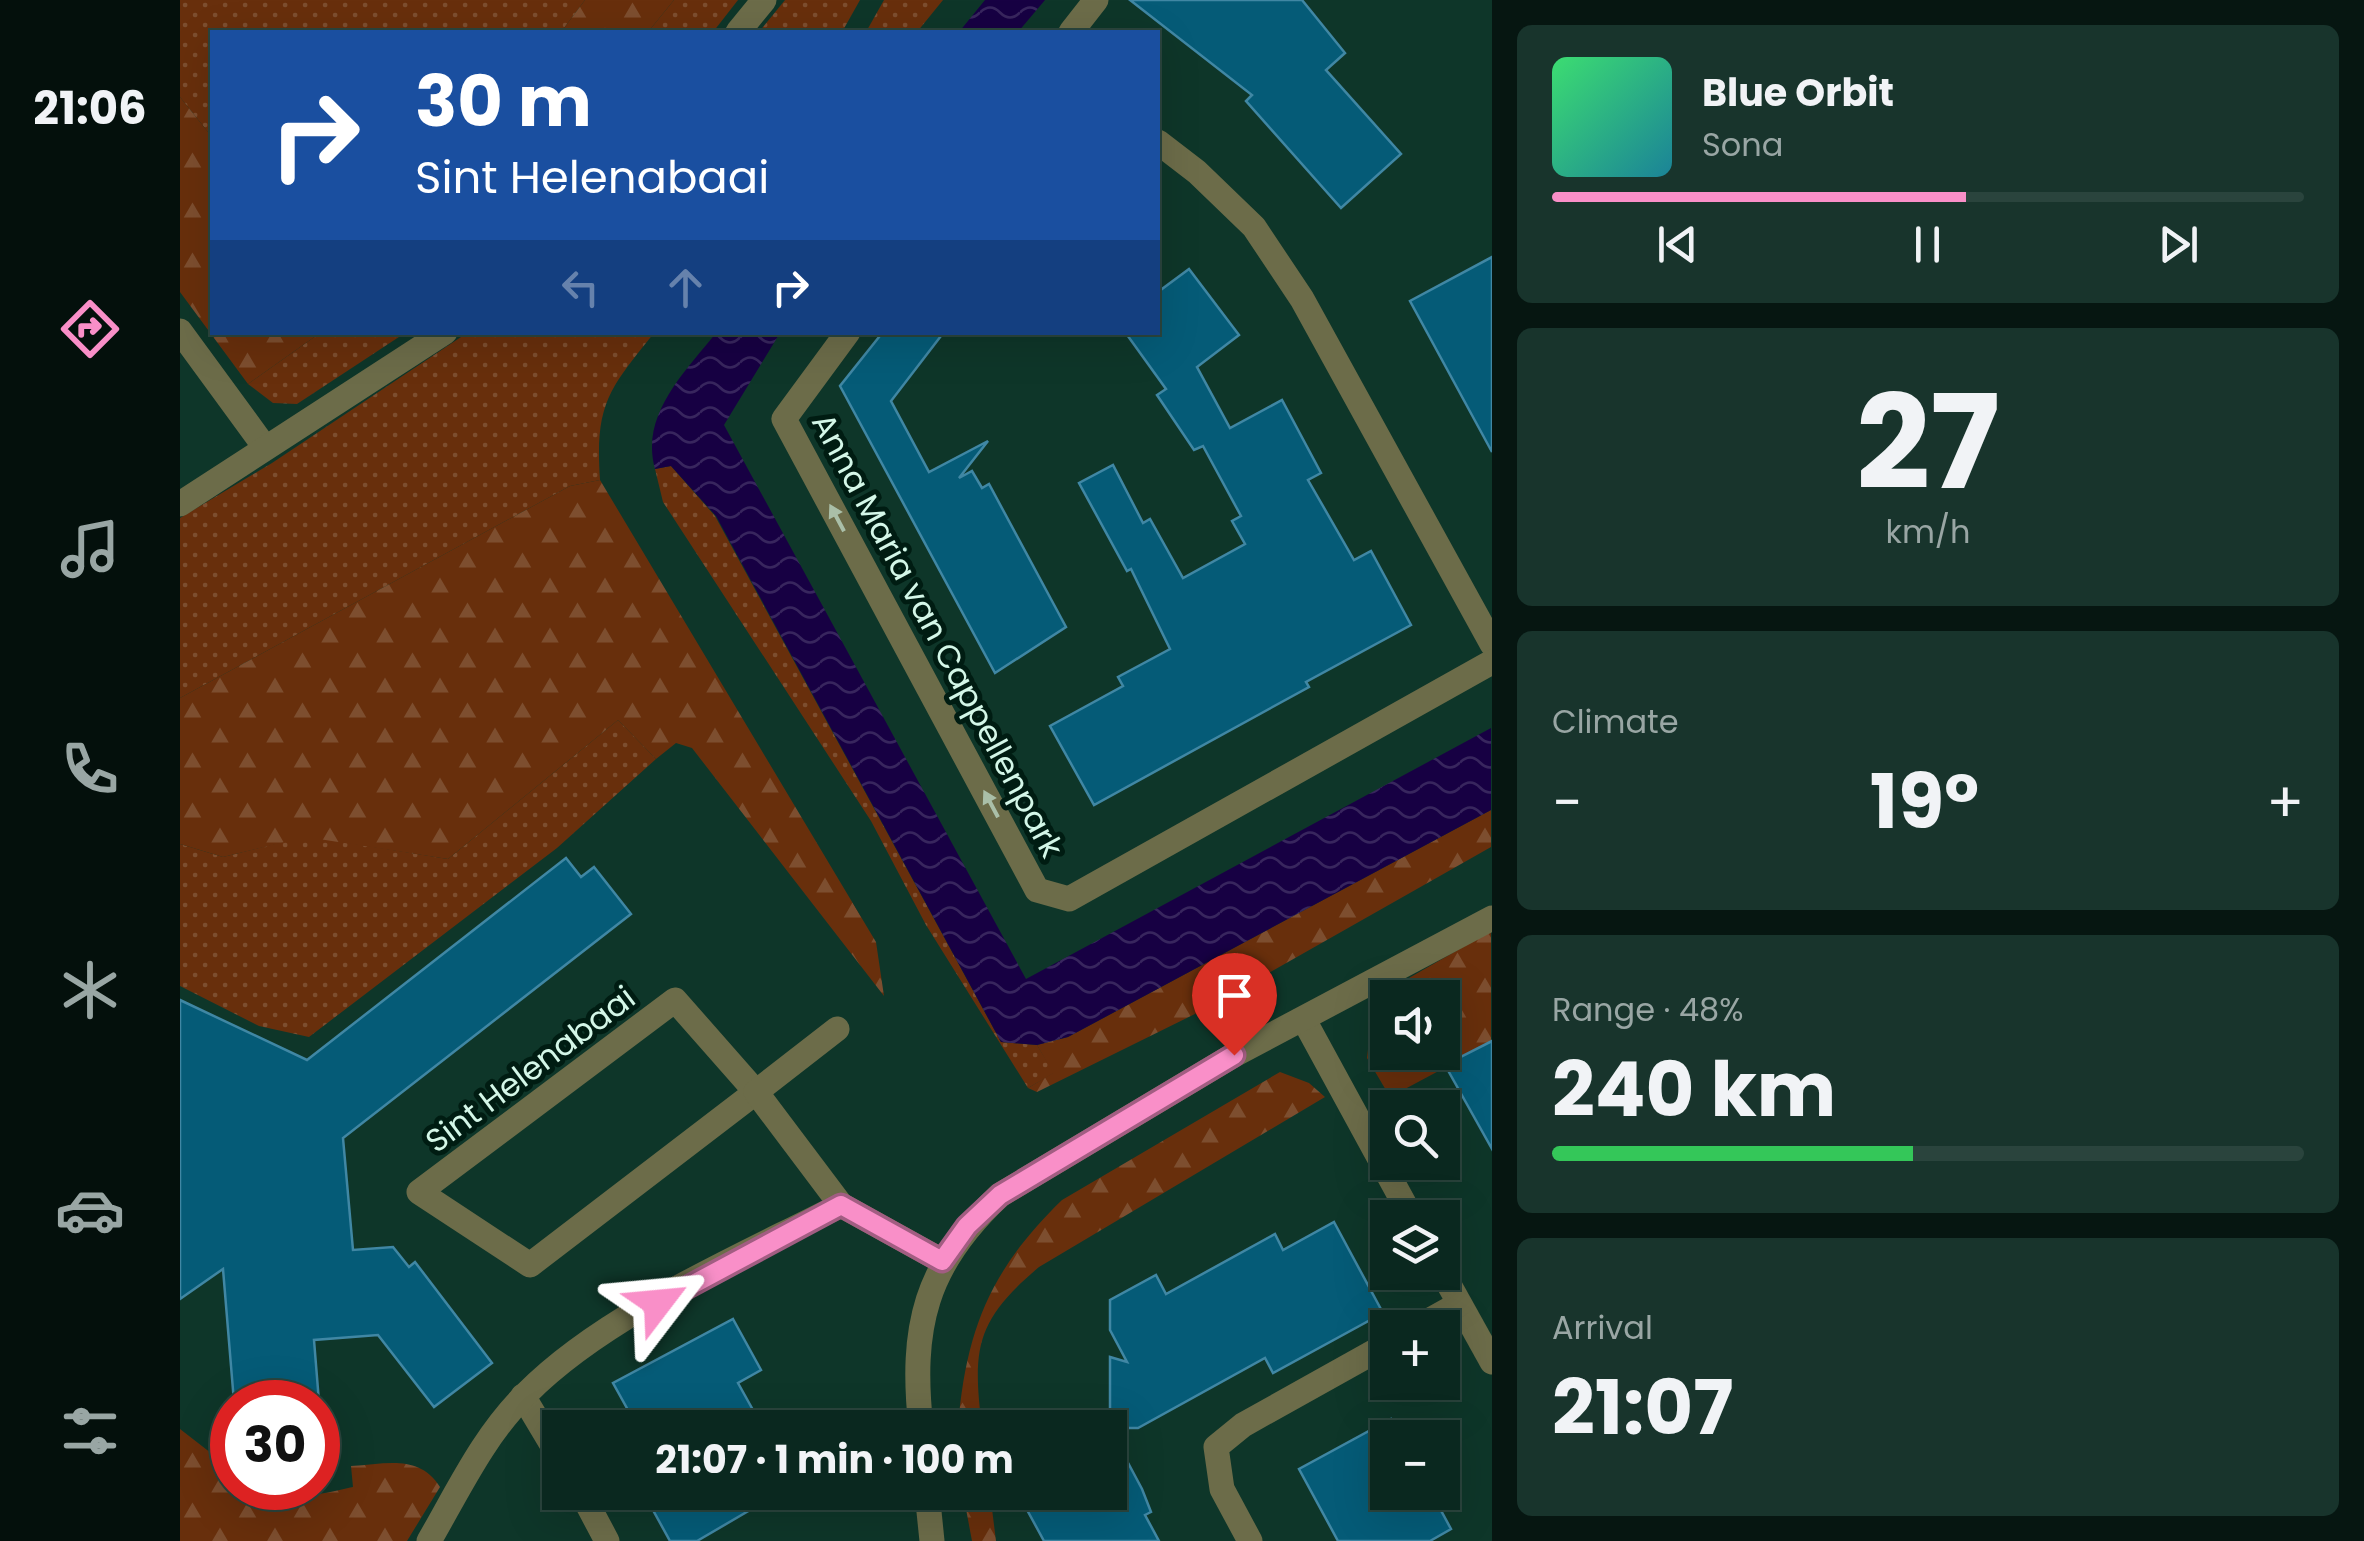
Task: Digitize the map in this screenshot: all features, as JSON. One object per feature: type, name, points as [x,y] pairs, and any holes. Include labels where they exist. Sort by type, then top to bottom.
[{"type":"street","points":[[740,30],[764,0]]},
{"type":"street","points":[[1073,30],[1096,0]]},
{"type":"street","points":[[1160,144],[1197,172],[1254,228],[1302,299],[1492,644]]},
{"type":"street","points":[[180,331],[264,446]]},
{"type":"street","points":[[180,504],[439,335]]},
{"type":"street","name":"Anna Maria van Cappellenpark","points":[[846,335],[784,419],[1037,890],[1069,899],[1492,662]]},
{"type":"street","points":[[918,1410],[916,1386],[921,1323],[942,1261],[989,1205],[1048,1162],[1234,1055],[1492,918]]},
{"type":"street","name":"Sint Helenabaai","points":[[837,1028],[756,1092],[530,1265],[419,1192],[676,1000],[756,1092],[841,1205],[942,1261]]},
{"type":"street","points":[[1304,1020],[1402,1200]]},
{"type":"street","points":[[429,1541],[486,1441],[523,1396],[563,1360],[600,1334],[841,1205]]},
{"type":"street","points":[[1452,1290],[1492,1362]]},
{"type":"street","points":[[1448,1310],[1459,1304]]},
{"type":"street","points":[[1250,1541],[1222,1489],[1216,1447],[1243,1425],[1370,1354]]},
{"type":"street","points":[[523,1396],[542,1428]]},
{"type":"street","points":[[591,1510],[607,1541]]},
{"type":"street","points":[[929,1510],[932,1541]]},
{"type":"green space","points":[[180,0],[585,0],[562,30],[210,30],[210,134],[180,97]]},
{"type":"green space","points":[[585,0],[674,0],[650,30],[562,30]]},
{"type":"green space","points":[[674,0],[738,0],[715,30],[650,30]]},
{"type":"green space","points":[[785,0],[860,0],[843,30],[761,30]]},
{"type":"green space","points":[[884,0],[943,0],[919,30],[867,30]]},
{"type":"green space","points":[[180,97],[210,134],[210,333],[180,292]]},
{"type":"green space","points":[[212,335],[317,335],[248,384]]},
{"type":"green space","points":[[317,335],[402,335],[297,404],[273,403],[248,384]]},
{"type":"green space","points":[[464,335],[652,335],[625,369],[608,400],[600,433],[600,480],[570,486],[180,698],[180,518],[272,463]]},
{"type":"green space","points":[[671,466],[715,516],[1001,1042],[1037,1045],[1054,1073],[1028,1088],[926,925],[871,821],[663,502],[655,469]]},
{"type":"green space","points":[[600,480],[876,942],[884,996],[692,748],[676,743],[656,759],[618,720],[448,859],[306,837],[223,857],[180,844],[180,698],[570,486]]},
{"type":"green space","points":[[618,720],[656,759],[557,848],[309,1037],[259,1026],[180,986],[180,844],[223,857],[306,836],[448,859]]},
{"type":"green space","points":[[1491,810],[1491,847],[1205,1009],[1037,1092],[1028,1088],[1053,1073],[1037,1045],[1068,1037]]},
{"type":"green space","points":[[1491,931],[1491,1043],[1460,1060],[1460,980],[1405,980]]},
{"type":"green space","points":[[1374,1070],[1440,1070],[1403,1090],[1386,1090]]},
{"type":"green space","points":[[1280,1072],[1309,1083],[1325,1097],[1039,1267],[1002,1303],[983,1337],[978,1376],[980,1410],[960,1410],[967,1360],[986,1303],[1016,1251],[1062,1200]]},
{"type":"green space","points":[[180,1429],[210,1452],[210,1510],[340,1510],[340,1490],[353,1487],[351,1466],[412,1465],[440,1487],[407,1541],[180,1541]]},
{"type":"green space","points":[[966,1510],[992,1510],[996,1541],[972,1541]]},
{"type":"water","points":[[985,0],[1045,0],[1020,30],[961,30]]},
{"type":"water","points":[[714,335],[779,335],[724,425],[1026,979],[1491,728],[1491,810],[1068,1037],[1037,1045],[1001,1042],[716,516],[671,466],[655,469],[654,431],[659,413],[679,379]]},
{"type":"building","points":[[1130,0],[1302,0],[1345,53],[1326,70],[1401,154],[1341,208],[1246,101],[1252,95]]},
{"type":"building","points":[[1492,257],[1492,452],[1410,301]]},
{"type":"building","points":[[1189,269],[1239,335],[1197,367],[1230,428],[1282,400],[1321,473],[1308,480],[1354,560],[1371,551],[1411,625],[1306,682],[1309,687],[1094,805],[1050,726],[1123,686],[1118,677],[1170,649],[1131,569],[1127,571],[1079,483],[1113,465],[1143,523],[1150,519],[1183,578],[1245,544],[1232,521],[1241,516],[1203,446],[1194,450],[1157,395],[1166,389],[1127,335],[1160,335],[1160,291]]},
{"type":"building","points":[[881,335],[942,335],[891,401],[929,472],[988,441],[959,478],[972,471],[982,488],[989,484],[1066,627],[995,673],[840,386]]},
{"type":"building","points":[[566,858],[581,877],[594,867],[631,914],[343,1138],[353,1250],[393,1247],[409,1267],[415,1262],[492,1363],[434,1407],[378,1335],[314,1340],[317,1380],[232,1380],[223,1269],[180,1299],[180,1000],[307,1060]]},
{"type":"building","points":[[1492,1041],[1492,1149],[1448,1070],[1460,1070],[1460,1057]]},
{"type":"building","points":[[1334,1222],[1381,1310],[1370,1310],[1370,1320],[1273,1373],[1265,1358],[1138,1428],[1127,1428],[1127,1410],[1110,1410],[1110,1357],[1127,1362],[1110,1330],[1110,1300],[1156,1275],[1166,1294],[1275,1234],[1283,1250]]},
{"type":"building","points":[[733,1319],[761,1370],[738,1383],[753,1410],[628,1410],[613,1383]]},
{"type":"building","points":[[1370,1430],[1370,1510],[1441,1510],[1451,1529],[1430,1541],[1338,1541],[1299,1469]]},
{"type":"building","points":[[1127,1461],[1142,1489],[1151,1512],[1145,1515],[1159,1541],[1044,1541],[1027,1510],[1127,1510]]},
{"type":"building","points":[[653,1510],[750,1510],[697,1541],[670,1541]]},
{"type":"route","points":[[658,1303],[841,1205],[942,1261],[967,1226],[1000,1195],[1048,1162],[1234,1055]]}]
